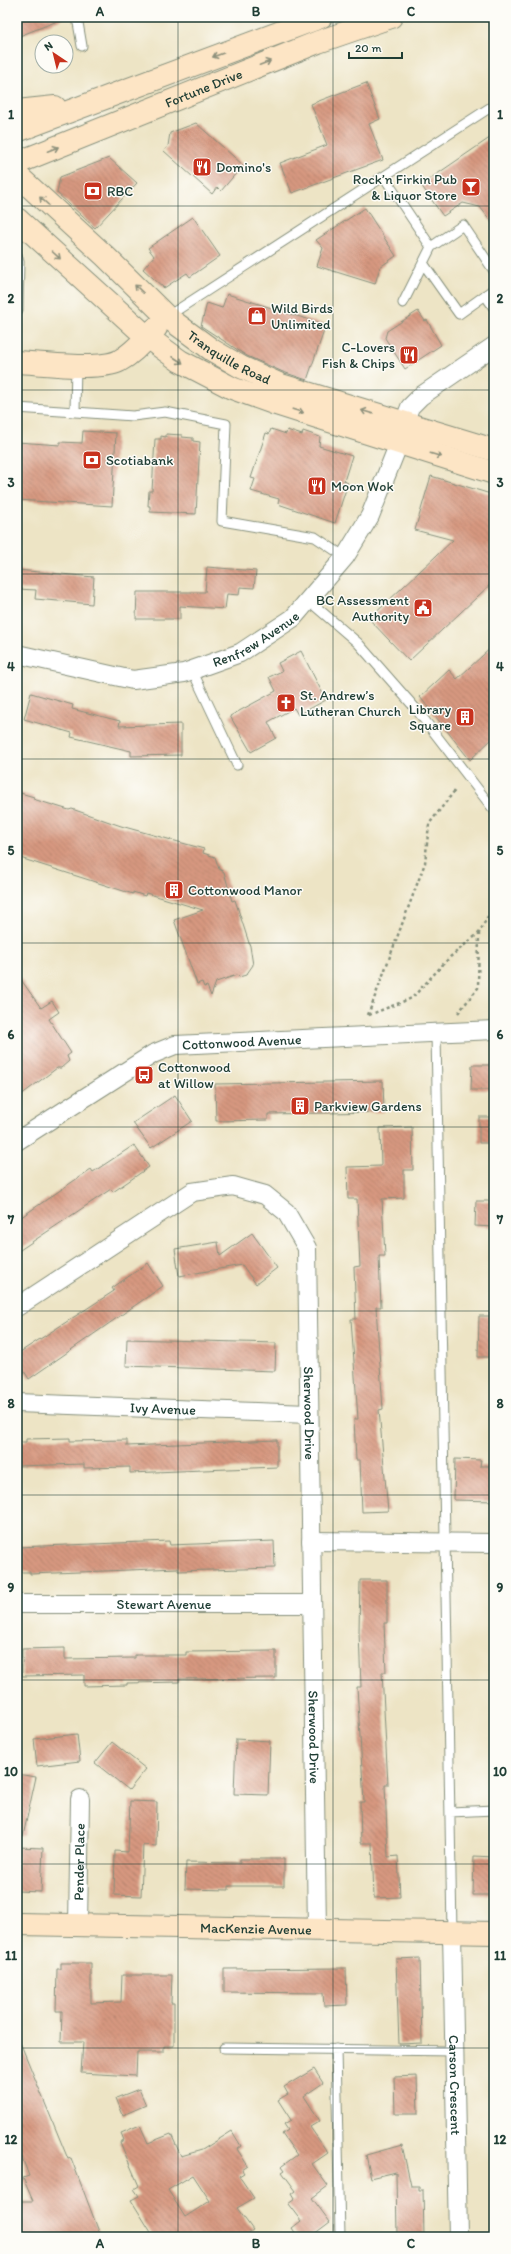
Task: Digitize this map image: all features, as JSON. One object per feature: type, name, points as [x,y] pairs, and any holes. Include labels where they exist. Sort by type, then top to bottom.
[{"type":"main road","name":"Fortune Drive","points":[[17,163],[304,48],[391,17]]},
{"type":"main road","name":"Fortune Drive","points":[[17,131],[317,18]]},
{"type":"main road","points":[[17,111],[34,111],[94,101]]},
{"type":"main road","name":"Tranquille Road","points":[[17,175],[105,256],[167,317],[218,353],[242,367],[281,385],[402,433],[494,473]]},
{"type":"main road","name":"Tranquille Road","points":[[17,219],[147,337],[180,361],[232,388],[402,433],[494,450]]},
{"type":"main road","points":[[17,362],[103,365],[118,362],[132,353],[167,317]]},
{"type":"main road","name":"MacKenzie Avenue","points":[[17,1924],[494,1933]]},
{"type":"street","name":"Renfrew Avenue","points":[[17,654],[133,680],[192,670],[240,653],[293,618],[345,557],[370,516],[402,433],[410,407],[421,396],[494,346]]},
{"type":"street","name":"Cottonwood Avenue","points":[[17,1141],[153,1054],[175,1045],[494,1030]]},
{"type":"street","name":"Sherwood Drive","points":[[17,1306],[192,1192],[233,1186],[265,1195],[286,1212],[307,1248],[317,1930]]},
{"type":"street","name":"Ivy Avenue","points":[[17,1403],[309,1414]]},
{"type":"street","points":[[311,1541],[494,1543]]},
{"type":"street","name":"Stewart Avenue","points":[[17,1604],[312,1604]]},
{"type":"street","name":"Pender Place","points":[[78,1925],[80,1799]]},
{"type":"street","name":"Carson Crescent","points":[[452,1932],[458,2237]]},
{"type":"lane","points":[[77,17],[82,46]]},
{"type":"lane","points":[[167,317],[494,105]]},
{"type":"lane","points":[[384,177],[431,247]]},
{"type":"lane","points":[[403,304],[431,247],[463,225],[494,270]]},
{"type":"lane","points":[[17,255],[19,262],[18,310]]},
{"type":"lane","points":[[423,263],[459,314],[494,289]]},
{"type":"lane","points":[[485,295],[494,308]]},
{"type":"lane","points":[[76,365],[76,412]]},
{"type":"lane","points":[[17,408],[132,416],[165,412],[226,424],[222,521],[315,537],[345,557]]},
{"type":"lane","points":[[308,600],[358,643],[416,709],[494,810]]},
{"type":"lane","points":[[192,670],[237,765]]},
{"type":"lane","points":[[436,1033],[452,1932]]},
{"type":"lane","points":[[450,1812],[494,1810]]},
{"type":"lane","points":[[224,2048],[454,2051]]},
{"type":"lane","points":[[336,2049],[340,2237]]},
{"type":"path","points":[[456,789],[429,824],[425,863],[368,1015],[412,998],[450,958],[479,933],[494,905]]},
{"type":"path","points":[[454,1019],[478,988],[479,933]]},
{"type":"building","points":[[17,17],[65,17],[65,18],[17,37]]},
{"type":"building","points":[[366,83],[380,119],[369,124],[383,160],[292,193],[280,163],[327,145],[311,104]]},
{"type":"building","points":[[196,123],[243,165],[221,191],[217,187],[212,194],[164,151],[168,146],[170,133]]},
{"type":"building","points":[[494,135],[494,225],[480,207],[463,203],[443,216],[421,185]]},
{"type":"building","points":[[109,158],[137,183],[95,228],[57,193],[60,177]]},
{"type":"building","points":[[365,208],[396,256],[380,267],[375,284],[317,266],[323,248],[316,240]]},
{"type":"building","points":[[193,217],[220,256],[190,277],[187,273],[164,288],[143,269],[154,256],[148,248]]},
{"type":"building","points":[[227,294],[326,325],[307,380],[283,372],[247,356],[201,326],[207,303],[222,308]]},
{"type":"building","points":[[418,311],[425,321],[427,320],[441,345],[405,369],[385,338],[387,331]]},
{"type":"building","points":[[271,429],[286,434],[287,430],[302,435],[303,431],[320,437],[319,446],[352,456],[344,481],[348,483],[335,523],[278,504],[279,499],[251,491],[255,479],[251,478],[266,433],[269,434]]},
{"type":"building","points":[[83,431],[116,433],[112,506],[17,500],[17,442],[60,445],[60,442],[82,443]]},
{"type":"building","points":[[166,434],[182,435],[182,437],[193,438],[193,441],[200,442],[196,514],[150,512],[150,506],[148,506],[149,491],[152,491],[155,439],[161,439],[161,436],[166,437]]},
{"type":"building","points":[[431,476],[494,495],[494,581],[409,661],[369,619],[453,540],[415,530]]},
{"type":"building","points":[[207,567],[256,571],[254,588],[240,587],[239,595],[227,594],[225,609],[180,606],[180,619],[136,619],[137,592],[205,592]]},
{"type":"building","points":[[17,570],[94,577],[92,604],[35,599],[36,590],[17,589]]},
{"type":"building","name":"Library Square","points":[[494,645],[494,737],[470,760],[420,697],[449,670],[457,679]]},
{"type":"building","name":"St. Andrew’s Lutheran Church","points":[[301,651],[326,700],[298,715],[294,708],[268,722],[276,738],[251,752],[230,716],[276,691],[269,677],[282,671],[278,663]]},
{"type":"building","points":[[31,693],[73,705],[72,709],[120,721],[119,726],[181,724],[181,755],[131,756],[131,751],[71,737],[72,733],[24,719]]},
{"type":"building","name":"Cottonwood Manor","points":[[17,792],[34,797],[33,799],[69,810],[72,809],[121,826],[204,849],[203,853],[215,857],[219,869],[224,872],[232,901],[235,900],[250,946],[253,965],[246,975],[239,977],[237,975],[216,982],[211,996],[207,986],[204,987],[202,982],[197,984],[174,920],[203,910],[146,893],[145,896],[133,892],[133,894],[17,857]]},
{"type":"building","points":[[17,974],[41,1008],[52,1001],[59,1012],[49,1019],[71,1053],[67,1056],[69,1061],[61,1068],[57,1068],[17,1098]]},
{"type":"building","points":[[472,1065],[494,1065],[494,1090],[471,1090]]},
{"type":"building","name":"Parkview Gardens","points":[[383,1081],[384,1112],[268,1114],[268,1120],[216,1121],[215,1084]]},
{"type":"building","points":[[175,1095],[192,1121],[151,1148],[133,1123]]},
{"type":"building","points":[[479,1117],[494,1117],[494,1143],[479,1143]]},
{"type":"building","points":[[412,1127],[413,1170],[404,1170],[404,1198],[382,1199],[385,1256],[379,1256],[381,1307],[376,1307],[383,1409],[379,1410],[388,1511],[362,1512],[360,1460],[356,1460],[354,1419],[358,1419],[351,1319],[356,1319],[354,1267],[360,1266],[357,1199],[348,1199],[347,1167],[381,1166],[380,1128]]},
{"type":"building","points":[[134,1145],[149,1167],[113,1192],[111,1189],[17,1252],[17,1220],[91,1169],[93,1172]]},
{"type":"building","points":[[476,1201],[494,1201],[494,1227],[475,1226]]},
{"type":"building","points":[[252,1233],[277,1268],[256,1284],[242,1265],[179,1276],[175,1249],[218,1242],[220,1256]]},
{"type":"building","points":[[148,1263],[163,1286],[29,1379],[17,1360],[17,1354],[114,1291],[112,1288]]},
{"type":"building","points":[[479,1316],[494,1316],[494,1357],[478,1357]]},
{"type":"building","points":[[127,1339],[276,1343],[275,1371],[126,1366]]},
{"type":"building","points":[[70,1438],[70,1441],[127,1440],[127,1446],[277,1440],[277,1467],[130,1473],[130,1467],[84,1468],[84,1464],[17,1466],[17,1442],[26,1442],[26,1439]]},
{"type":"building","points":[[455,1459],[481,1460],[480,1466],[494,1466],[494,1501],[454,1500]]},
{"type":"building","points":[[169,1541],[170,1545],[274,1541],[275,1568],[178,1571],[178,1568],[30,1574],[30,1572],[17,1572],[17,1547]]},
{"type":"building","points":[[360,1580],[387,1580],[387,1623],[384,1623],[386,1672],[382,1672],[388,1785],[385,1785],[388,1857],[398,1856],[400,1897],[374,1898],[372,1843],[361,1843],[360,1802],[364,1802],[357,1687],[361,1687],[359,1632]]},
{"type":"building","points":[[65,1648],[65,1659],[135,1658],[135,1655],[186,1655],[186,1652],[276,1651],[276,1678],[179,1679],[179,1682],[84,1686],[84,1675],[22,1676],[22,1649]]},
{"type":"building","points":[[77,1734],[80,1761],[37,1766],[34,1739]]},
{"type":"building","points":[[236,1739],[270,1741],[268,1795],[234,1794]]},
{"type":"building","points":[[112,1742],[146,1769],[129,1790],[95,1763]]},
{"type":"building","points":[[17,1774],[36,1777],[23,1836],[17,1835]]},
{"type":"building","points":[[130,1801],[157,1802],[156,1846],[143,1845],[141,1896],[114,1895],[115,1851],[128,1852]]},
{"type":"building","points":[[17,1847],[43,1848],[41,1892],[17,1891]]},
{"type":"building","points":[[474,1856],[494,1857],[494,1895],[473,1895]]},
{"type":"building","points":[[240,1859],[284,1859],[284,1886],[229,1886],[229,1890],[185,1889],[186,1862],[240,1863]]},
{"type":"building","points":[[420,1958],[422,2043],[399,2044],[396,1959]]},
{"type":"building","points":[[61,1963],[91,1963],[91,2003],[121,2002],[122,1975],[172,1975],[171,2003],[174,2003],[174,2046],[164,2046],[164,2052],[137,2052],[136,2076],[81,2073],[83,2042],[61,2042],[62,2011],[56,2011],[57,1969],[61,1969]]},
{"type":"building","points":[[346,1968],[347,2005],[324,2006],[323,1993],[224,1992],[224,1969]]},
{"type":"building","points":[[17,2035],[68,2159],[71,2158],[101,2237],[17,2237],[17,2201],[33,2201],[23,2178],[29,2176],[17,2144]]},
{"type":"building","points":[[314,2069],[323,2083],[304,2096],[320,2121],[310,2127],[328,2153],[312,2164],[328,2186],[312,2198],[330,2222],[310,2237],[298,2237],[292,2228],[301,2221],[288,2204],[295,2199],[292,2194],[296,2191],[282,2172],[285,2170],[282,2166],[297,2155],[282,2134],[288,2130],[284,2124],[291,2120],[278,2100],[288,2094],[284,2087]]},
{"type":"building","points":[[417,2076],[418,2114],[395,2114],[394,2077]]},
{"type":"building","points":[[139,2089],[146,2105],[123,2115],[116,2098]]},
{"type":"building","points":[[140,2125],[148,2143],[171,2134],[181,2156],[202,2150],[232,2131],[241,2146],[237,2149],[248,2166],[242,2170],[244,2173],[239,2176],[254,2198],[237,2208],[253,2230],[242,2237],[154,2237],[131,2200],[139,2196],[134,2189],[139,2186],[120,2142],[124,2140],[121,2133]],"holes":[[[193,2175],[210,2201],[185,2217],[168,2190]]]},
{"type":"building","points":[[402,2145],[411,2186],[419,2186],[419,2190],[423,2190],[424,2236],[397,2237],[396,2172],[371,2178],[366,2155]]},
{"type":"place","name":"Domino's","points":[[202,167]]},
{"type":"place","name":"Rock’n Firkin Pub & Liquor Store","points":[[471,187]]},
{"type":"place","name":"RBC","points":[[93,191]]},
{"type":"place","name":"Wild Birds Unlimited","points":[[257,316]]},
{"type":"place","name":"C-Lovers Fish & Chips","points":[[409,355]]},
{"type":"place","name":"Scotiabank","points":[[92,460]]},
{"type":"place","name":"Moon Wok","points":[[317,486]]},
{"type":"place","name":"BC Assessment Authority","points":[[423,608]]},
{"type":"place","name":"St. Andrew’s Lutheran Church","points":[[286,703]]},
{"type":"place","name":"Library Square","points":[[465,717]]},
{"type":"place","name":"Cottonwood Manor","points":[[174,890]]},
{"type":"place","name":"Cottonwood at Willow","points":[[144,1075]]},
{"type":"place","name":"Parkview Gardens","points":[[300,1106]]}]
